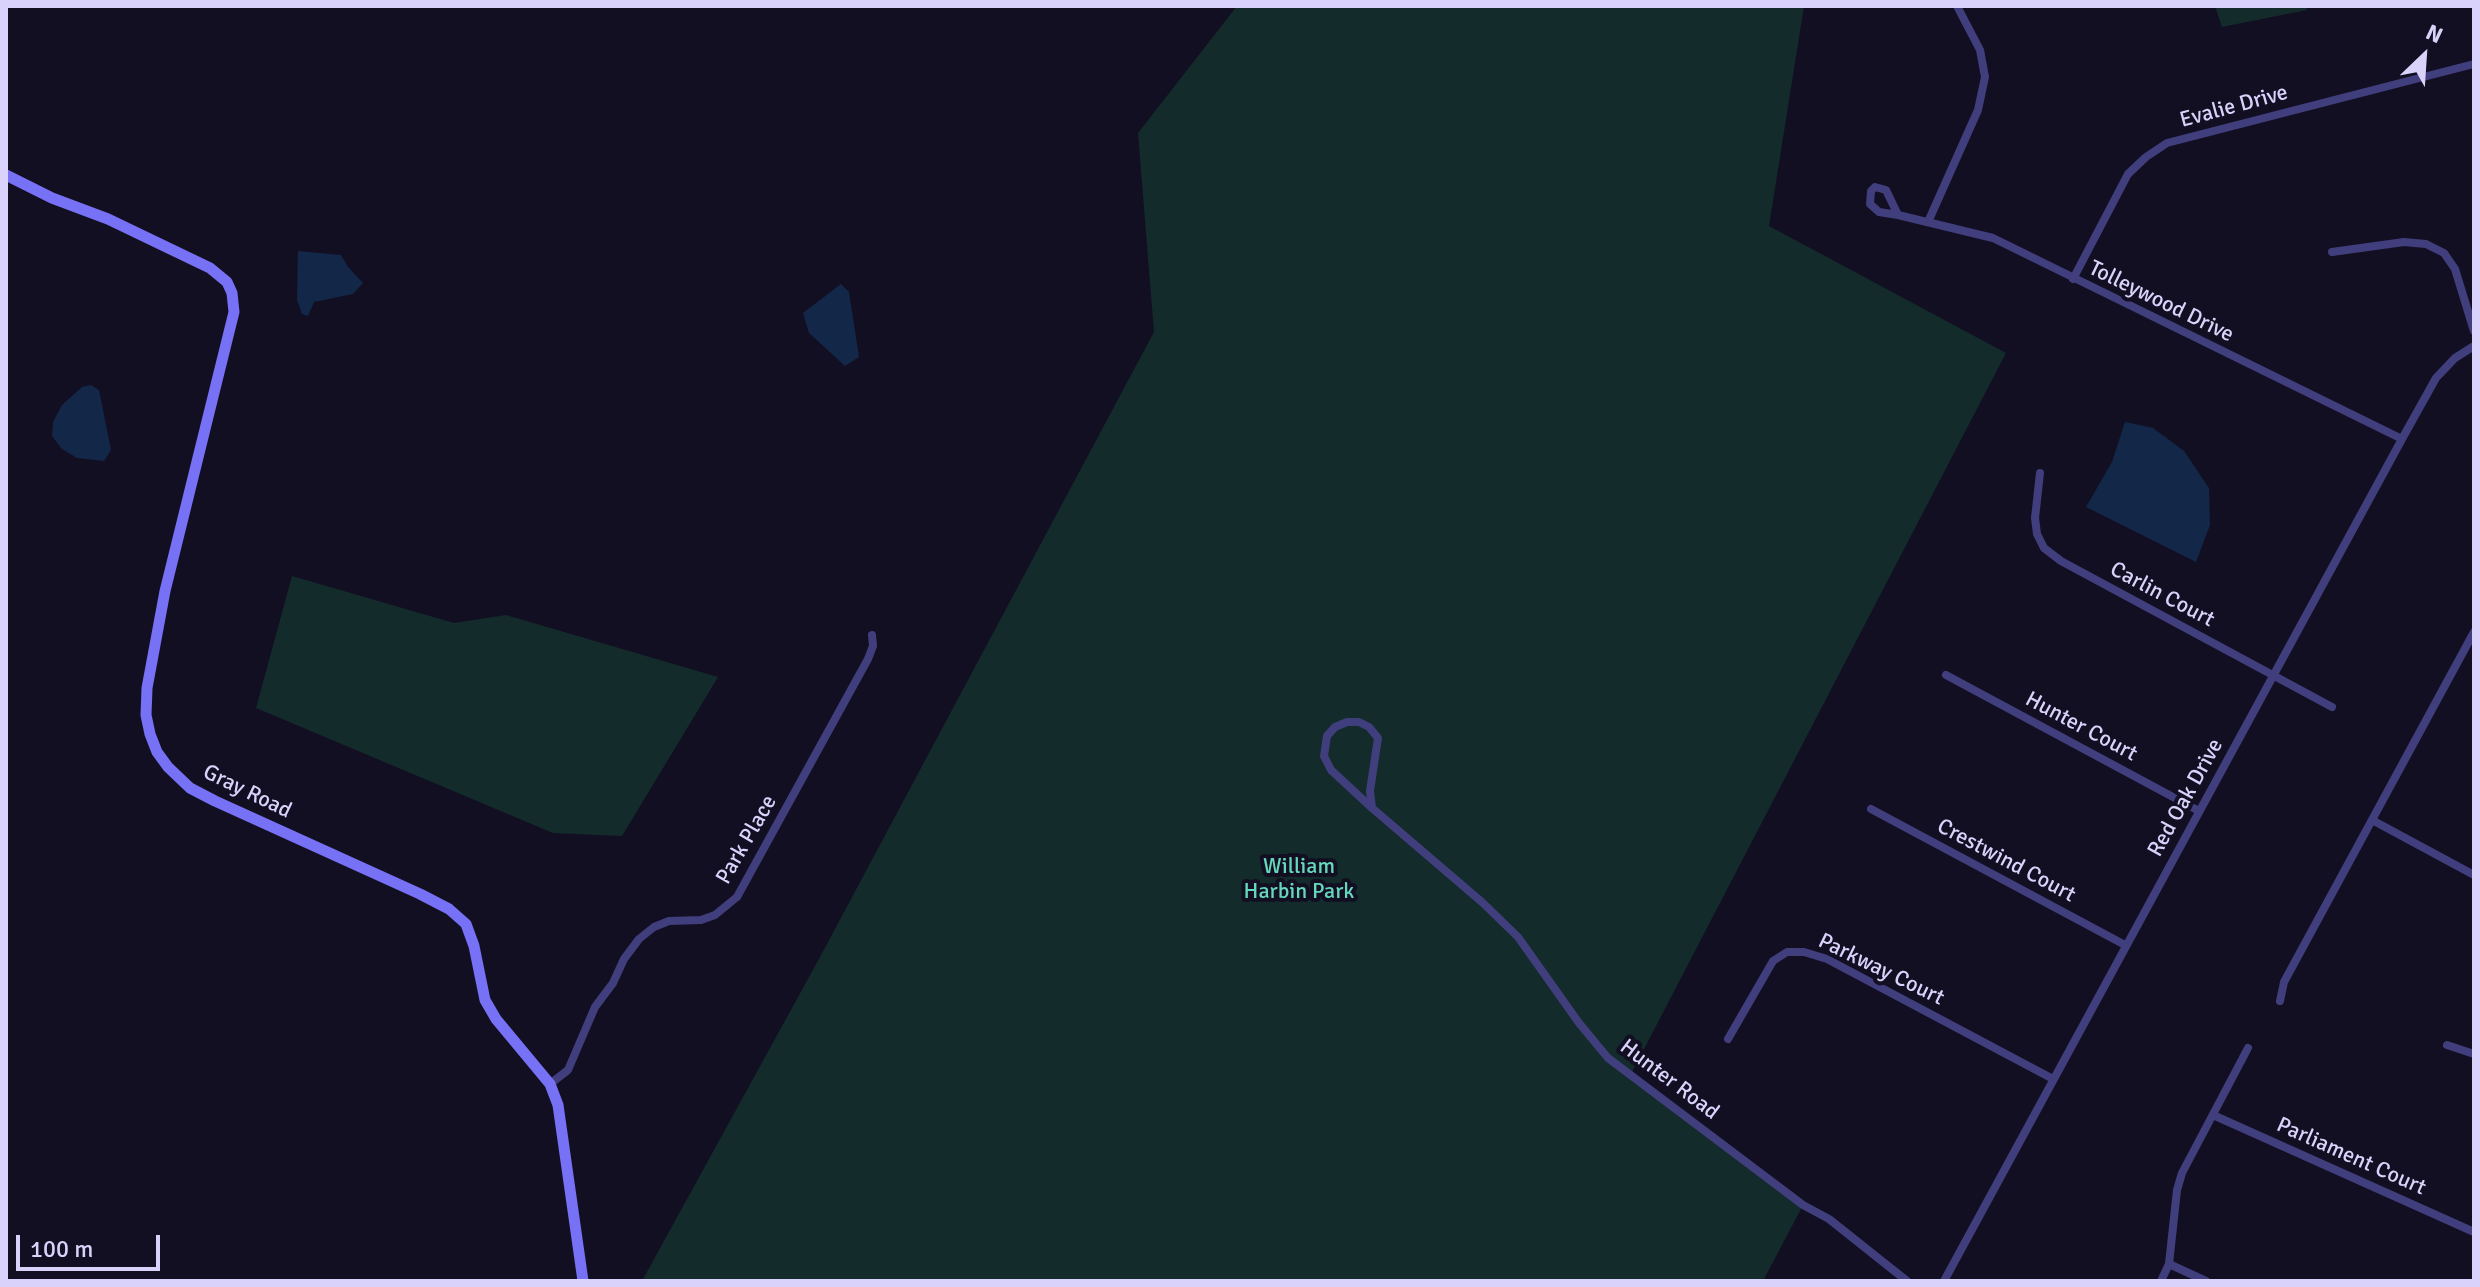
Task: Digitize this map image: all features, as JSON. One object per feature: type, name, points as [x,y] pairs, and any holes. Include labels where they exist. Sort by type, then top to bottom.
[{"type":"street","points":[[1928,222],[1978,110],[1985,77],[1980,50],[1957,6]]},
{"type":"street","name":"Evalie Drive","points":[[2073,279],[2128,174],[2167,143],[2474,64]]},
{"type":"street","name":"Gray Road","points":[[6,175],[210,268],[227,282],[234,312],[181,523],[147,688],[146,715],[157,752],[177,778],[215,801],[449,909],[466,924],[474,946],[485,1000],[496,1019],[550,1084],[558,1105],[583,1281]]},
{"type":"street","name":"Tolleywood Drive","points":[[1898,215],[1993,238],[2402,439]]},
{"type":"street","points":[[2332,252],[2404,242],[2426,244],[2444,253],[2455,269],[2474,331]]},
{"type":"street","name":"Red Oak Drive","points":[[1944,1281],[2436,378],[2455,358],[2474,346]]},
{"type":"street","name":"Carlin Court","points":[[2040,473],[2035,518],[2037,534],[2044,548],[2061,561],[2332,707]]},
{"type":"street","points":[[2280,1001],[2284,982],[2474,632]]},
{"type":"street","name":"Park Place","points":[[550,1084],[568,1070],[595,1007],[639,939],[654,927],[669,921],[701,920],[715,915],[737,897],[868,659],[873,646],[872,635]]},
{"type":"street","name":"Hunter Court","points":[[1946,675],[2199,811]]},
{"type":"street","name":"Hunter Road","points":[[1372,808],[1370,791],[1378,738],[1369,727],[1359,722],[1347,722],[1335,727],[1327,736],[1324,756],[1331,770],[1372,808],[1483,903],[1518,937],[1608,1058],[1803,1205],[1829,1219],[1907,1281]]},
{"type":"street","name":"Crestwind Court","points":[[1871,809],[2125,945]]},
{"type":"street","points":[[2372,820],[2474,875]]},
{"type":"street","name":"Parkway Court","points":[[1728,1039],[1773,961],[1787,952],[1804,952],[1827,959],[2053,1079]]},
{"type":"street","points":[[2447,1045],[2474,1054]]},
{"type":"street","points":[[2161,1281],[2169,1264],[2177,1190],[2182,1173],[2248,1048]]},
{"type":"street","name":"Parliament Court","points":[[2213,1115],[2474,1232]]},
{"type":"street","points":[[2169,1264],[2206,1281]]},
{"type":"green space","name":"William Harbin Park","points":[[1237,6],[1804,6],[1769,226],[2006,353],[1631,1074],[1803,1205],[1763,1281],[642,1281],[820,957],[1154,332],[1138,133]]},
{"type":"green space","points":[[2215,6],[2306,6],[2307,10],[2222,27]]},
{"type":"green space","points":[[292,576],[454,623],[506,615],[718,677],[622,836],[553,833],[256,708]]},
{"type":"water","points":[[298,251],[341,255],[363,283],[353,294],[314,302],[308,316],[302,314],[297,300]]},
{"type":"water","points":[[841,284],[849,292],[859,357],[845,366],[809,333],[803,313]]},
{"type":"water","points":[[91,385],[99,390],[111,450],[104,461],[77,458],[62,449],[52,436],[53,422],[62,405],[82,387]]},
{"type":"water","points":[[2125,422],[2153,428],[2184,451],[2209,488],[2210,525],[2196,562],[2086,507],[2112,462]]}]
